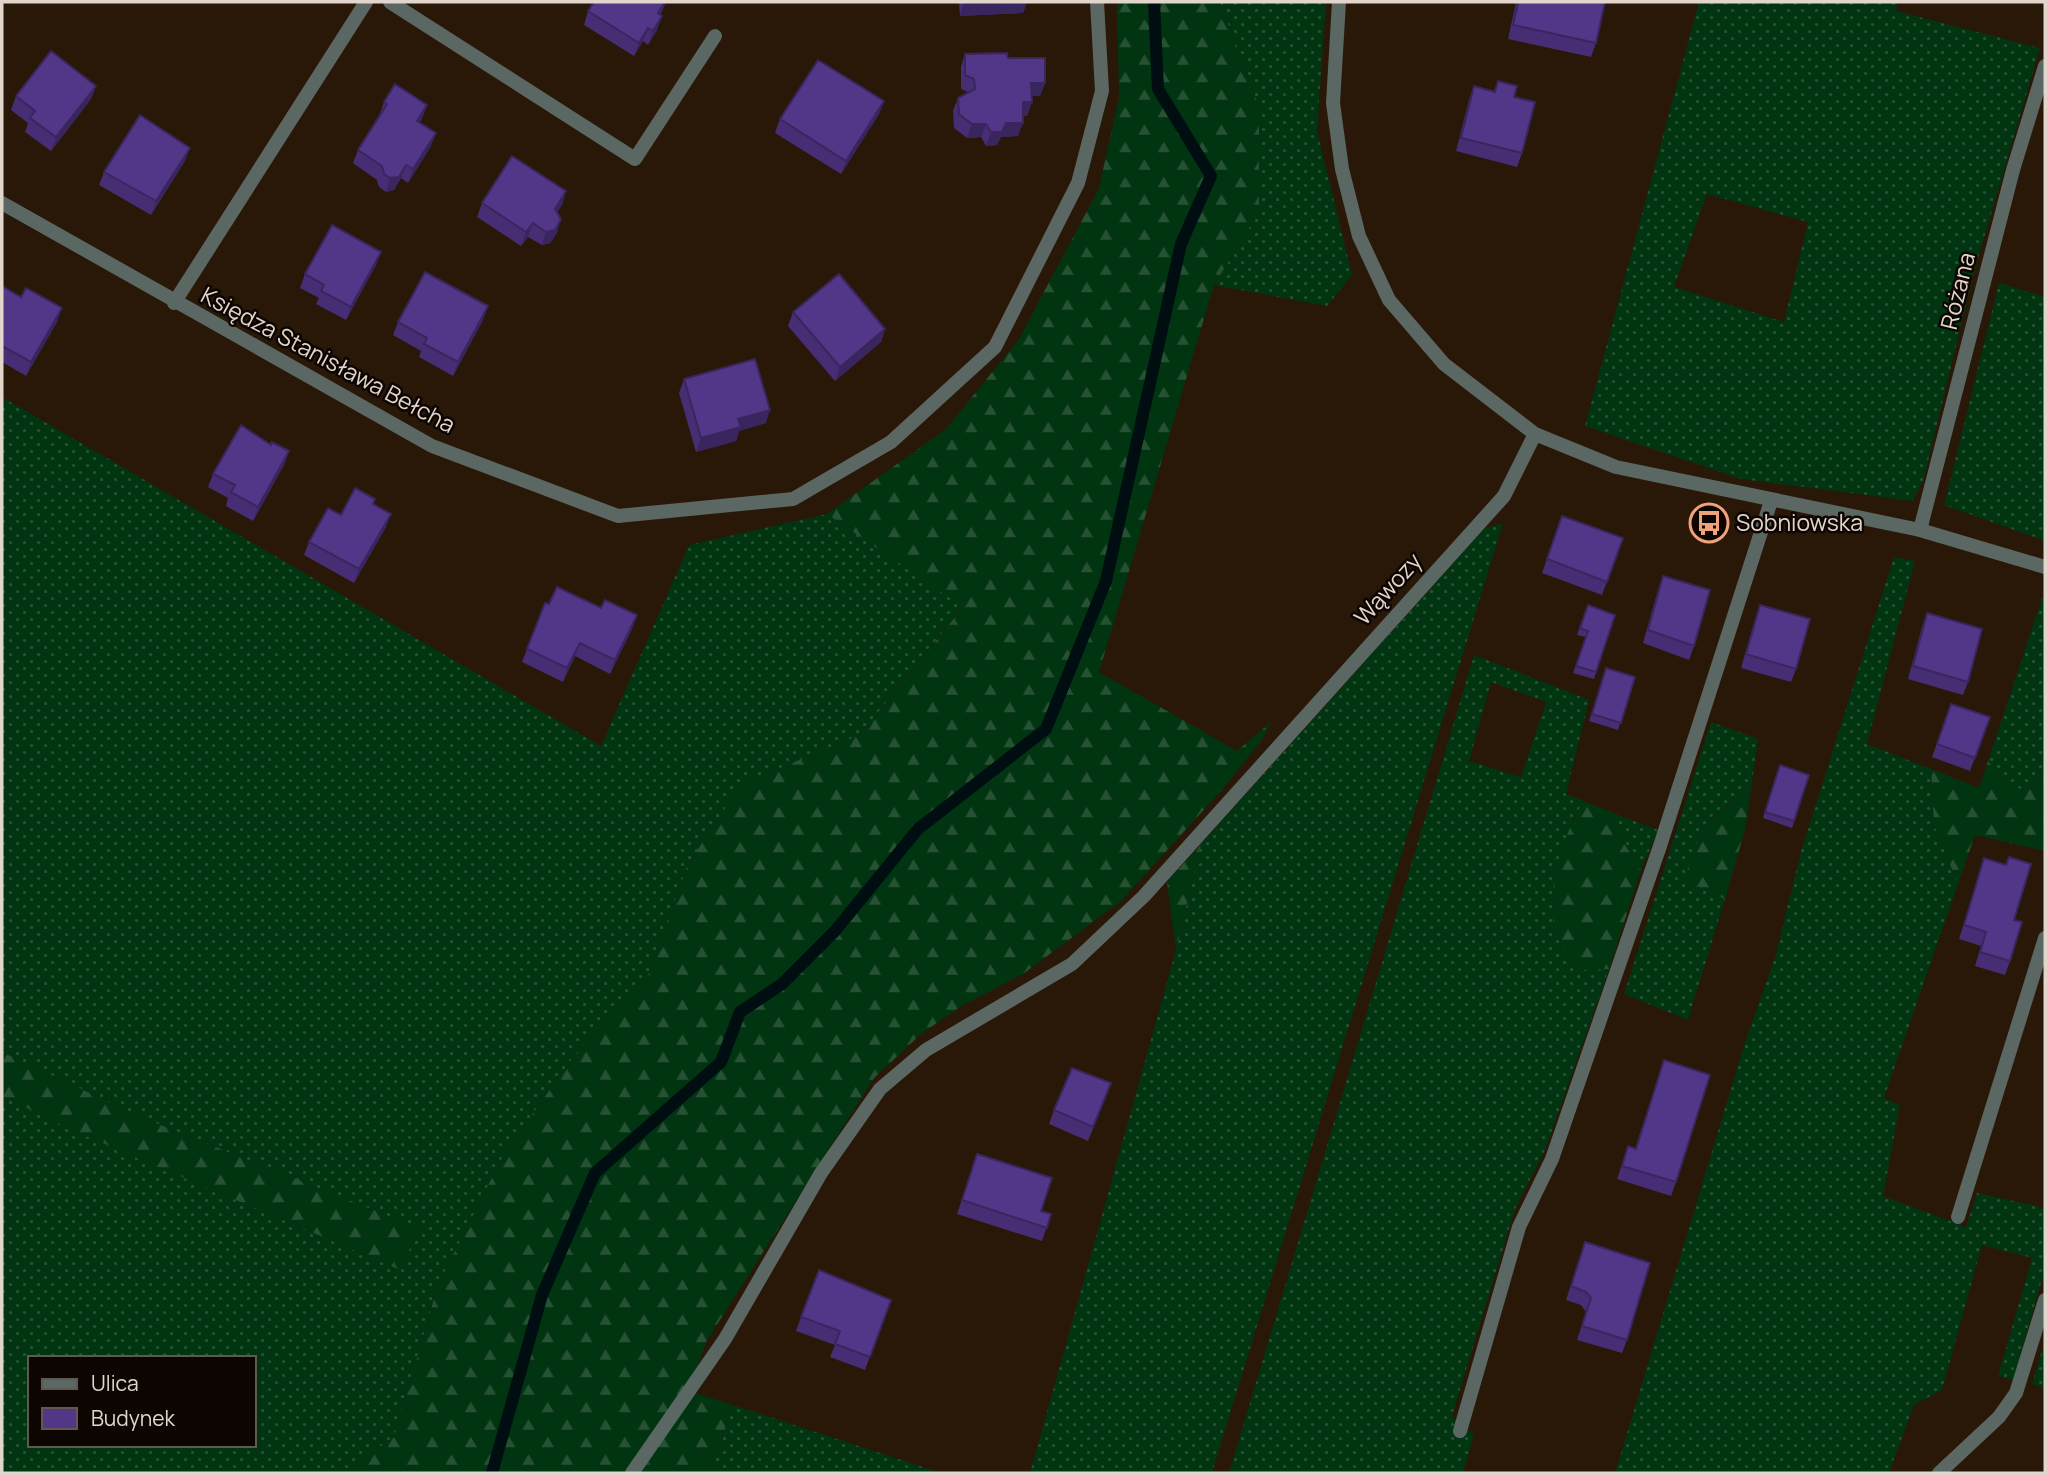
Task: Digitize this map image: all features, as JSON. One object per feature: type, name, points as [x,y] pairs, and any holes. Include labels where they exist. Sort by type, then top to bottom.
[{"type":"street","name":"Księdza Stanisława Bełcha","points":[[174,303],[366,2]]},
{"type":"street","points":[[390,2],[635,159],[715,36]]},
{"type":"street","name":"Księdza Stanisława Bełcha","points":[[2,203],[174,303],[432,446],[618,516],[793,499],[891,442],[995,346],[1078,183],[1102,91],[1097,2]]},
{"type":"street","points":[[1339,2],[1333,103],[1342,169],[1359,236],[1390,300],[1444,364],[1535,434],[1616,467],[1920,530],[2045,567]]},
{"type":"street","name":"Różana","points":[[1920,530],[2013,170],[2045,66]]},
{"type":"street","name":"Wąwozy","points":[[632,1473],[725,1339],[821,1173],[880,1089],[926,1049],[1072,964],[1144,896],[1504,496],[1535,434]]},
{"type":"street","points":[[1460,1431],[1518,1227],[1556,1146],[1660,846],[1771,501]]},
{"type":"street","points":[[1958,1217],[2045,938]]},
{"type":"street","points":[[1939,1473],[1999,1417],[2016,1393],[2045,1300]]},
{"type":"green space","points":[[1117,2],[1220,2],[1259,107],[1259,212],[1214,285],[1099,672],[1237,751],[1272,721],[1261,741],[1220,792],[1121,901],[1023,974],[960,1007],[921,1034],[874,1078],[706,1342],[689,1391],[733,1405],[710,1473],[343,1473],[394,1437],[438,1285],[504,1154],[571,1060],[649,973],[688,864],[741,784],[860,735],[963,607],[827,514],[946,429],[1019,339],[1099,188],[1119,97]]},
{"type":"green space","points":[[1220,2],[1326,2],[1317,131],[1352,275],[1327,306],[1214,285],[1259,212],[1259,107]]},
{"type":"green space","points":[[1699,2],[1898,2],[1896,11],[2040,48],[1974,272],[1924,478],[1913,501],[1741,479],[1585,426]],"holes":[[[1707,194],[1808,222],[1784,322],[1674,287]]]},
{"type":"green space","points":[[1999,283],[2045,297],[2045,541],[1944,505]]},
{"type":"green space","points":[[2,397],[601,746],[689,545],[827,514],[963,606],[860,735],[741,785],[688,864],[649,973],[571,1060],[504,1154],[438,1285],[394,1437],[343,1473],[2,1473],[2,1096],[72,1130],[398,1269],[421,1230],[143,1118],[2,1052]]},
{"type":"green space","points":[[1503,523],[1212,1473],[1030,1473],[1176,950],[1201,844],[1485,528]]},
{"type":"green space","points":[[1894,557],[1915,561],[1867,744],[1931,769],[1934,825],[1958,884],[1884,1098],[1900,1105],[1883,1196],[1966,1227],[1977,1193],[2045,1208],[2045,1269],[2013,1380],[1998,1376],[2032,1258],[1982,1245],[1942,1390],[1914,1405],[1889,1473],[1615,1473],[1745,1042],[1775,958],[1801,851]]},
{"type":"green space","points":[[2042,598],[2045,599],[2045,774],[2023,790],[2006,783],[1988,761]]},
{"type":"green space","points":[[1474,655],[1589,700],[1566,794],[1584,801],[1573,819],[1552,912],[1569,963],[1584,970],[1609,969],[1545,1150],[1515,1209],[1452,1416],[1474,1435],[1463,1473],[1229,1473]],"holes":[[[1491,682],[1546,702],[1521,777],[1469,761]]]},
{"type":"green space","points":[[1711,722],[1758,739],[1751,790],[1712,816],[1684,880],[1725,899],[1688,1020],[1624,994]]},
{"type":"green space","points":[[1988,761],[2006,783],[2023,790],[2045,774],[2045,851],[1975,835],[1958,884],[1934,825],[1931,769],[1979,788]]},
{"type":"green space","points":[[1751,790],[1745,830],[1725,899],[1684,880],[1697,842],[1713,816]]},
{"type":"green space","points":[[1584,801],[1616,814],[1623,842],[1641,870],[1609,969],[1584,970],[1569,963],[1553,917],[1552,897],[1560,853]]},
{"type":"green space","points":[[1616,814],[1658,830],[1641,870],[1623,842]]},
{"type":"green space","points":[[1201,844],[1176,950],[1167,882]]},
{"type":"green space","points":[[2,1052],[143,1118],[421,1229],[398,1269],[72,1130],[2,1096]]},
{"type":"green space","points":[[2045,1341],[2045,1388],[2032,1384]]},
{"type":"green space","points":[[733,1405],[941,1473],[710,1473]]},
{"type":"building","points":[[594,2],[665,2],[658,13],[662,16],[653,31],[648,28],[639,43],[588,11]]},
{"type":"building","points":[[1518,2],[1605,2],[1596,43],[1513,25]]},
{"type":"building","points":[[51,51],[96,86],[56,137],[30,118],[35,111],[16,96]]},
{"type":"building","points":[[1007,53],[1008,58],[1045,58],[1045,83],[1031,83],[1032,102],[1023,102],[1023,123],[1006,123],[1002,132],[991,132],[986,124],[972,124],[959,114],[958,98],[975,89],[974,79],[965,75],[965,54]]},
{"type":"building","points":[[818,60],[884,101],[846,161],[780,119]]},
{"type":"building","points":[[1498,81],[1517,86],[1514,97],[1535,102],[1522,153],[1461,138],[1474,86],[1495,92]]},
{"type":"building","points":[[395,84],[427,105],[417,121],[436,133],[413,169],[406,165],[399,177],[390,178],[384,174],[382,166],[358,150],[387,104],[384,102]]},
{"type":"building","points":[[140,115],[190,148],[156,201],[104,172]]},
{"type":"building","points":[[512,156],[566,191],[555,209],[561,219],[555,230],[546,232],[533,223],[526,232],[482,203]]},
{"type":"building","points":[[332,225],[381,252],[351,307],[321,291],[324,285],[305,274]]},
{"type":"building","points":[[425,272],[488,306],[458,362],[424,344],[427,338],[398,322]]},
{"type":"building","points":[[839,274],[885,329],[840,367],[793,312]]},
{"type":"building","points":[[2,286],[21,297],[26,288],[62,308],[31,362],[2,346]]},
{"type":"building","points":[[755,359],[770,410],[738,419],[741,427],[701,438],[684,379]]},
{"type":"building","points":[[241,425],[271,445],[272,442],[289,451],[258,507],[231,492],[235,485],[213,474]]},
{"type":"building","points":[[355,488],[375,499],[373,504],[391,514],[359,569],[309,542],[328,508],[341,515]]},
{"type":"building","points":[[1562,516],[1623,538],[1607,582],[1547,559]]},
{"type":"building","points":[[1663,576],[1710,590],[1694,646],[1648,630]]},
{"type":"building","points":[[557,587],[601,608],[605,600],[637,615],[615,660],[580,643],[567,668],[527,649],[545,603],[549,604]]},
{"type":"building","points":[[1588,605],[1615,615],[1596,672],[1576,666],[1588,631],[1580,628]]},
{"type":"building","points":[[1760,605],[1810,619],[1796,669],[1746,654]]},
{"type":"building","points":[[1927,613],[1982,629],[1968,682],[1913,666]]},
{"type":"building","points":[[1606,668],[1635,677],[1621,723],[1592,714]]},
{"type":"building","points":[[1951,704],[1990,717],[1975,758],[1937,744]]},
{"type":"building","points":[[1780,765],[1809,775],[1794,821],[1765,812]]},
{"type":"building","points":[[2009,857],[2031,864],[2014,920],[2022,922],[2010,961],[1980,952],[1986,932],[1964,925],[1984,858],[2006,865]]},
{"type":"building","points":[[1664,1060],[1710,1075],[1676,1182],[1622,1166],[1628,1146],[1636,1149]]},
{"type":"building","points":[[1072,1068],[1111,1083],[1093,1127],[1054,1110]]},
{"type":"building","points":[[977,1154],[1052,1178],[1041,1211],[1051,1214],[1047,1228],[962,1200]]},
{"type":"building","points":[[1585,1242],[1650,1263],[1627,1340],[1582,1326],[1591,1298],[1586,1292],[1571,1286]]},
{"type":"building","points":[[819,1270],[891,1300],[870,1357],[835,1344],[840,1331],[801,1317]]},
{"type":"waterway","points":[[492,1473],[542,1295],[595,1173],[721,1062],[740,1012],[782,984],[835,931],[918,829],[1046,729],[1106,581],[1181,244],[1211,176],[1158,89],[1154,2]]},
{"type":"place","name":"Sobniowska","points":[[1709,523]]}]
